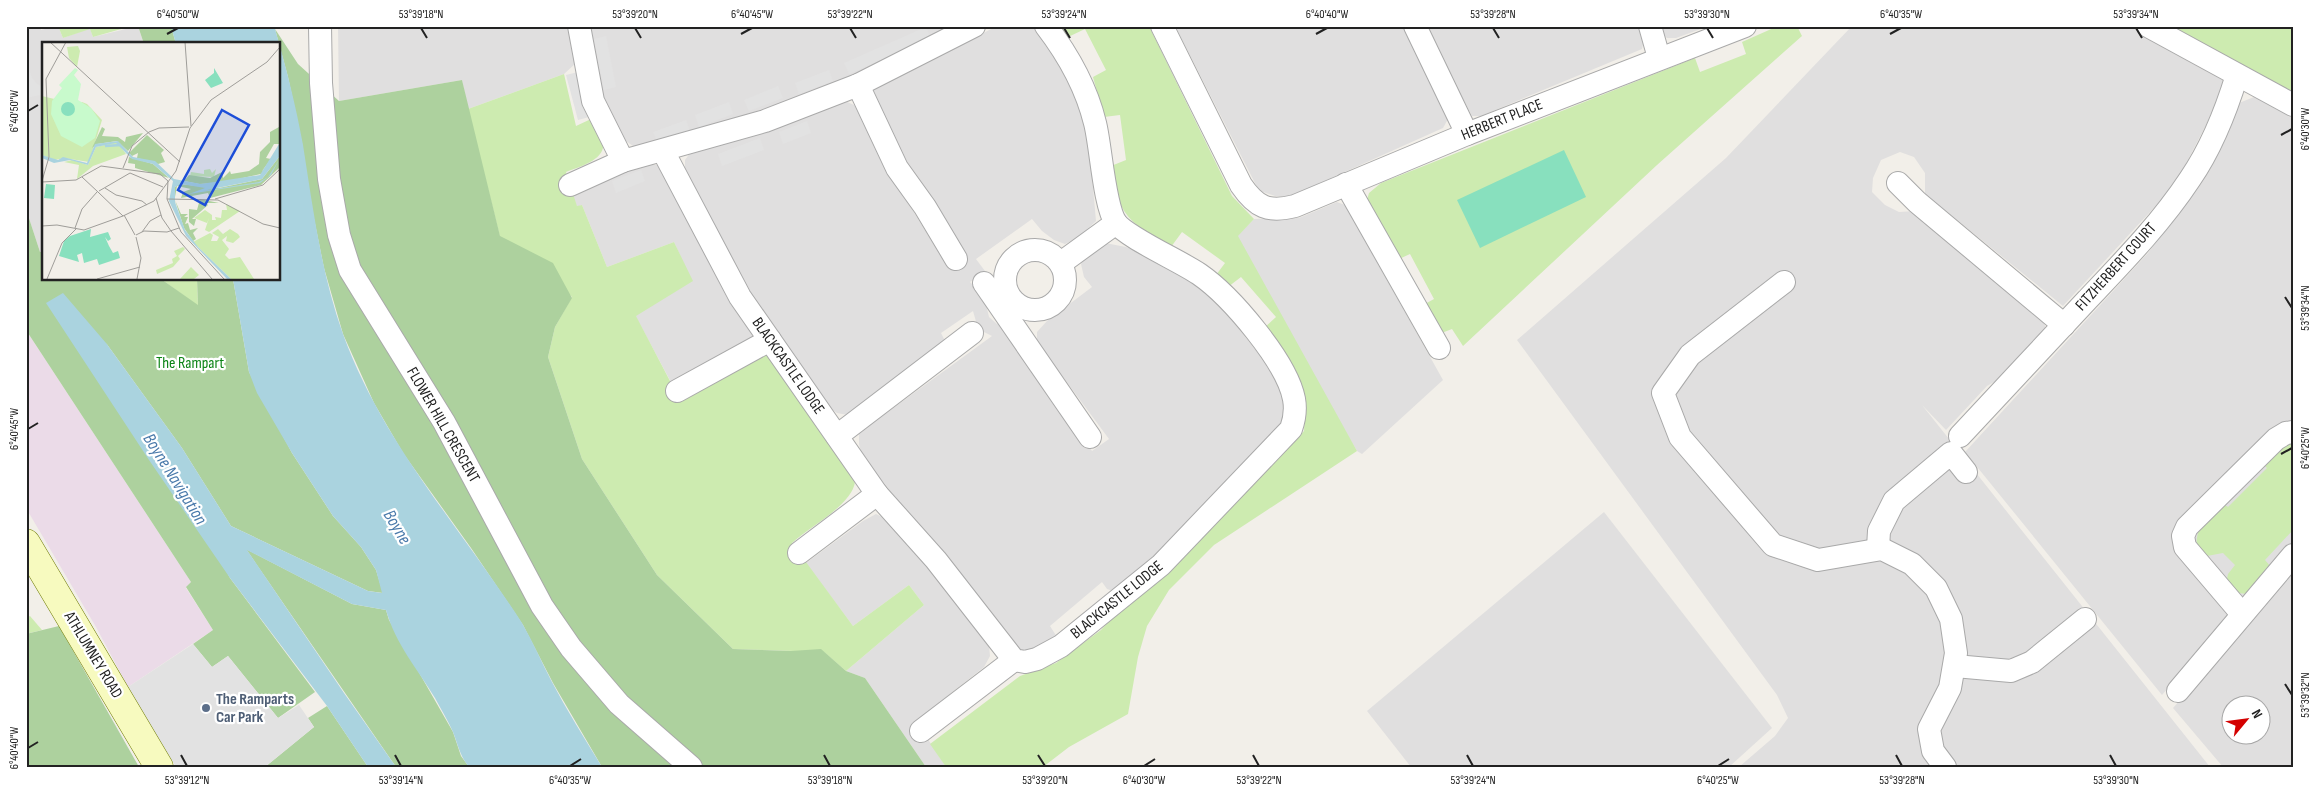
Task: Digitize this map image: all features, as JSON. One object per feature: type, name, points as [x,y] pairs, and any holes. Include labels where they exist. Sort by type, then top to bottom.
[{"type":"main road","name":"ATHLUMNEY ROAD","points":[[26,543],[159,767]]},
{"type":"street","name":"FLOWER HILL CRESCENT","points":[[320,26],[320,84],[329,178],[339,235],[350,270],[444,422],[547,613],[571,648],[619,704],[691,767]]},
{"type":"street","points":[[579,26],[593,101],[623,161]]},
{"type":"street","points":[[570,184],[623,161],[765,121],[858,85],[974,26]]},
{"type":"street","points":[[1046,26],[1067,53],[1084,86],[1095,123],[1109,206],[1116,223],[1060,263]]},
{"type":"street","name":"HERBERT PLACE","points":[[1162,26],[1241,185],[1251,199],[1263,207],[1279,210],[1659,58],[1745,26]]},
{"type":"street","points":[[1414,26],[1468,134]]},
{"type":"street","points":[[1650,26],[1659,58]]},
{"type":"street","points":[[2148,26],[2293,105]]},
{"type":"street","name":"FITZHERBERT COURT","points":[[1960,436],[2163,215],[2191,178],[2224,116],[2237,75]]},
{"type":"street","points":[[858,85],[897,168],[925,207],[956,259]]},
{"type":"street","name":"BLACKCASTLE LODGE","points":[[663,151],[740,297],[877,494],[936,560],[1014,660],[1025,662],[1037,659],[1061,646],[1162,565],[1291,428],[1296,416],[1294,398],[1284,373],[1262,339],[1232,304],[1201,275],[1138,240],[1116,223]]},
{"type":"street","points":[[1898,182],[1917,202],[2064,324]]},
{"type":"street","points":[[1346,184],[1439,348]]},
{"type":"street","points":[[1030,249],[1043,250],[1053,255],[1060,263],[1065,274],[1066,284],[1062,294],[1053,305],[1038,311],[1005,303],[1005,273],[1009,263],[1018,254],[1030,249]]},
{"type":"street","points":[[1784,282],[1690,355],[1663,393],[1680,437],[1773,545],[1818,560],[1878,548],[1912,564],[1936,588],[1945,603],[1953,627],[1956,653],[1950,688],[1929,729],[1933,751],[1945,767]]},
{"type":"street","points":[[984,283],[1005,303],[1090,437]]},
{"type":"street","points":[[837,436],[972,334]]},
{"type":"street","points":[[677,391],[770,340]]},
{"type":"street","points":[[2242,614],[2185,547],[2183,536],[2187,527],[2276,439],[2286,433],[2293,432]]},
{"type":"street","points":[[1878,548],[1879,531],[1894,501],[1951,453],[1966,472]]},
{"type":"street","points":[[799,553],[877,494]]},
{"type":"street","points":[[2178,691],[2293,555]]},
{"type":"street","points":[[1955,666],[2011,671],[2032,662],[2085,619]]},
{"type":"street","points":[[921,731],[1014,660]]},
{"type":"shaded area","points":[[26,26],[40,26],[41,30],[58,26],[63,38],[90,28],[93,37],[138,26],[143,42],[42,42],[42,252],[40,252],[26,209]]},
{"type":"shaded area","points":[[338,26],[568,26],[576,63],[564,74],[468,109],[462,80],[339,101]]},
{"type":"shaded area","points":[[587,26],[958,26],[849,80],[657,145],[633,146],[616,134],[601,100]]},
{"type":"shaded area","points":[[997,26],[1028,26],[1038,31],[1070,77],[1082,108],[1089,143],[1096,221],[1078,238],[1065,244],[1054,240],[1042,231],[1032,219],[976,259],[985,271],[970,282],[984,296],[989,317],[997,324],[1004,326],[1092,451],[1109,439],[1037,342],[1037,332],[1047,321],[1092,287],[1084,277],[1081,264],[1088,253],[1105,243],[1126,247],[1165,262],[1219,304],[1270,368],[1283,396],[1284,411],[1284,423],[1182,532],[1113,591],[1107,589],[1102,582],[1050,626],[1057,637],[1037,649],[1023,651],[1013,644],[862,456],[859,444],[859,433],[992,336],[984,332],[977,325],[973,311],[941,333],[945,341],[848,415],[837,413],[826,405],[742,280],[685,168],[685,160],[690,153],[699,148],[707,149],[845,101],[854,105],[862,114],[884,164],[938,251],[952,265],[872,93],[875,89]]},
{"type":"shaded area","points":[[1175,26],[1403,26],[1443,101],[1448,119],[1443,128],[1289,197],[1275,196],[1263,192],[1257,187]]},
{"type":"shaded area","points":[[1423,26],[1641,26],[1644,39],[1642,49],[1481,116],[1472,116]]},
{"type":"shaded area","points":[[1659,26],[1709,26],[1676,38],[1667,38],[1660,32]]},
{"type":"shaded area","points":[[1852,26],[2131,26],[2206,65],[2225,82],[2206,125],[2175,185],[2063,306],[1925,194],[1925,173],[1914,157],[1900,152],[1881,160],[1873,178],[1872,192],[1885,205],[1899,212],[1915,211],[2040,311],[2046,329],[2001,378],[1987,386],[1946,430],[1922,405],[2210,767],[1739,767],[1775,736],[1788,718],[1777,695],[1517,340],[1726,158]]},
{"type":"shaded area","points":[[926,27],[931,38],[849,74],[844,63]]},
{"type":"shaded area","points":[[606,36],[616,87],[604,90],[594,39]]},
{"type":"shaded area","points":[[26,60],[32,78],[42,86],[42,101],[40,95],[26,98]]},
{"type":"shaded area","points":[[829,70],[833,81],[799,94],[795,83]]},
{"type":"shaded area","points":[[578,72],[589,117],[578,120],[566,75]]},
{"type":"shaded area","points":[[778,86],[783,98],[749,111],[744,100]]},
{"type":"shaded area","points":[[2254,97],[2293,117],[2293,544],[2162,695],[1965,452],[2148,253],[2184,204],[2239,103]]},
{"type":"shaded area","points":[[729,102],[733,114],[699,127],[695,115]]},
{"type":"shaded area","points":[[686,120],[690,131],[658,144],[653,132]]},
{"type":"shaded area","points":[[807,121],[811,133],[783,144],[779,132]]},
{"type":"shaded area","points":[[760,138],[764,150],[722,166],[718,154]]},
{"type":"shaded area","points":[[641,165],[658,165],[752,333],[752,340],[672,384],[635,315],[692,281],[674,242],[607,267],[582,205],[577,207],[572,192]]},
{"type":"shaded area","points":[[641,170],[645,181],[616,193],[612,181]]},
{"type":"shaded area","points":[[1337,202],[1345,205],[1443,380],[1362,454],[1357,451],[1333,410],[1237,236],[1254,219],[1299,218]]},
{"type":"shaded area","points":[[26,330],[191,582],[186,588],[213,630],[128,687],[96,627],[26,508]]},
{"type":"shaded area","points":[[1604,512],[1772,728],[1729,767],[1411,767],[1367,711]]},
{"type":"shaded area","points":[[876,514],[884,518],[916,552],[989,645],[990,656],[984,667],[916,721],[946,767],[926,767],[865,678],[846,671],[924,605],[909,585],[853,626],[806,563],[863,521]]},
{"type":"shaded area","points":[[2293,572],[2293,767],[2223,767],[2173,708]]},
{"type":"shaded area","name":"The Ramparts Car Park","points":[[193,644],[212,667],[228,656],[278,718],[299,705],[314,727],[265,767],[176,767],[128,687]]},
{"type":"green space","points":[[58,26],[132,26],[93,37],[90,29],[63,38]]},
{"type":"green space","points":[[138,26],[171,26],[175,42],[143,42]]},
{"type":"green space","points":[[1057,26],[1149,26],[1232,196],[1254,219],[1238,236],[1357,451],[1214,545],[1169,590],[1147,626],[1138,657],[1128,714],[1069,747],[1043,767],[946,767],[930,744],[1020,676],[1056,663],[1101,630],[1139,595],[1172,570],[1304,431],[1305,410],[1264,328],[1276,317],[1241,277],[1228,287],[1216,275],[1225,263],[1182,232],[1171,247],[1135,224],[1122,207],[1117,196],[1111,166],[1126,160],[1120,115],[1104,117],[1093,77],[1106,70],[1085,29],[1066,38]]},
{"type":"green space","points":[[1778,26],[1797,26],[1802,36],[1657,165],[1463,346],[1452,329],[1439,334],[1423,305],[1434,299],[1410,254],[1397,260],[1367,200],[1369,193],[1381,183],[1695,58],[1700,72],[1746,54],[1742,42]]},
{"type":"green space","points":[[2165,26],[2293,26],[2293,94]]},
{"type":"green space","points":[[275,29],[298,64],[339,101],[462,80],[500,236],[553,263],[572,298],[555,327],[548,357],[582,459],[657,575],[733,649],[791,651],[821,649],[846,671],[865,678],[926,767],[602,767],[553,683],[523,625],[403,453],[374,403],[343,334],[324,268],[309,194],[302,143]]},
{"type":"green space","points":[[564,74],[576,126],[591,119],[603,141],[601,153],[596,158],[591,162],[566,172],[577,206],[582,205],[607,267],[674,242],[693,281],[636,316],[681,402],[765,355],[771,358],[855,482],[852,491],[838,507],[792,543],[853,626],[909,585],[924,605],[846,671],[824,652],[733,649],[657,575],[582,459],[548,357],[555,327],[572,297],[522,250],[500,237],[468,109]]},
{"type":"green space","points":[[1564,150],[1586,197],[1480,248],[1457,200]]},
{"type":"green space","name":"The Rampart","points":[[26,209],[40,252],[42,252],[42,280],[162,280],[198,305],[197,280],[233,280],[249,372],[292,453],[333,516],[361,547],[376,570],[383,593],[368,591],[231,526],[182,448],[106,343],[230,578],[315,692],[278,718],[228,656],[212,667],[193,644],[213,630],[186,587],[191,582],[26,330]]},
{"type":"green space","points":[[162,280],[197,280],[198,306]]},
{"type":"green space","points":[[2284,441],[2293,441],[2293,530],[2265,560],[2271,567],[2247,594],[2238,593],[2226,584],[2228,574],[2235,565],[2223,553],[2207,556],[2197,552],[2197,536],[2202,524],[2222,503],[2228,507],[2267,468],[2262,463]]},
{"type":"green space","points":[[246,549],[352,604],[386,610],[389,620],[453,732],[461,756],[469,767],[396,767]]},
{"type":"green space","points":[[30,616],[42,630],[26,634],[26,618]]},
{"type":"green space","points":[[59,626],[139,767],[26,767],[26,634]]},
{"type":"green space","points":[[327,706],[368,767],[265,767],[314,727],[308,718]]},
{"type":"water","points":[[171,26],[273,26],[279,42],[175,42]]},
{"type":"water","points":[[280,47],[303,145],[323,264],[335,311],[359,374],[401,448],[522,623],[558,693],[602,767],[469,767],[461,755],[453,732],[435,698],[395,634],[386,610],[352,604],[247,550],[396,767],[368,767],[327,706],[230,578],[149,460],[46,303],[63,293],[106,343],[182,448],[231,526],[368,591],[382,593],[376,570],[361,547],[333,516],[292,453],[257,393],[249,372],[233,280],[280,280]]},
{"type":"place","name":"The Ramparts Car Park","points":[[206,708]]},
{"type":"water label","name":"Boyne Navigation","points":[[175,479]]},
{"type":"water label","name":"Boyne","points":[[397,527]]}]
